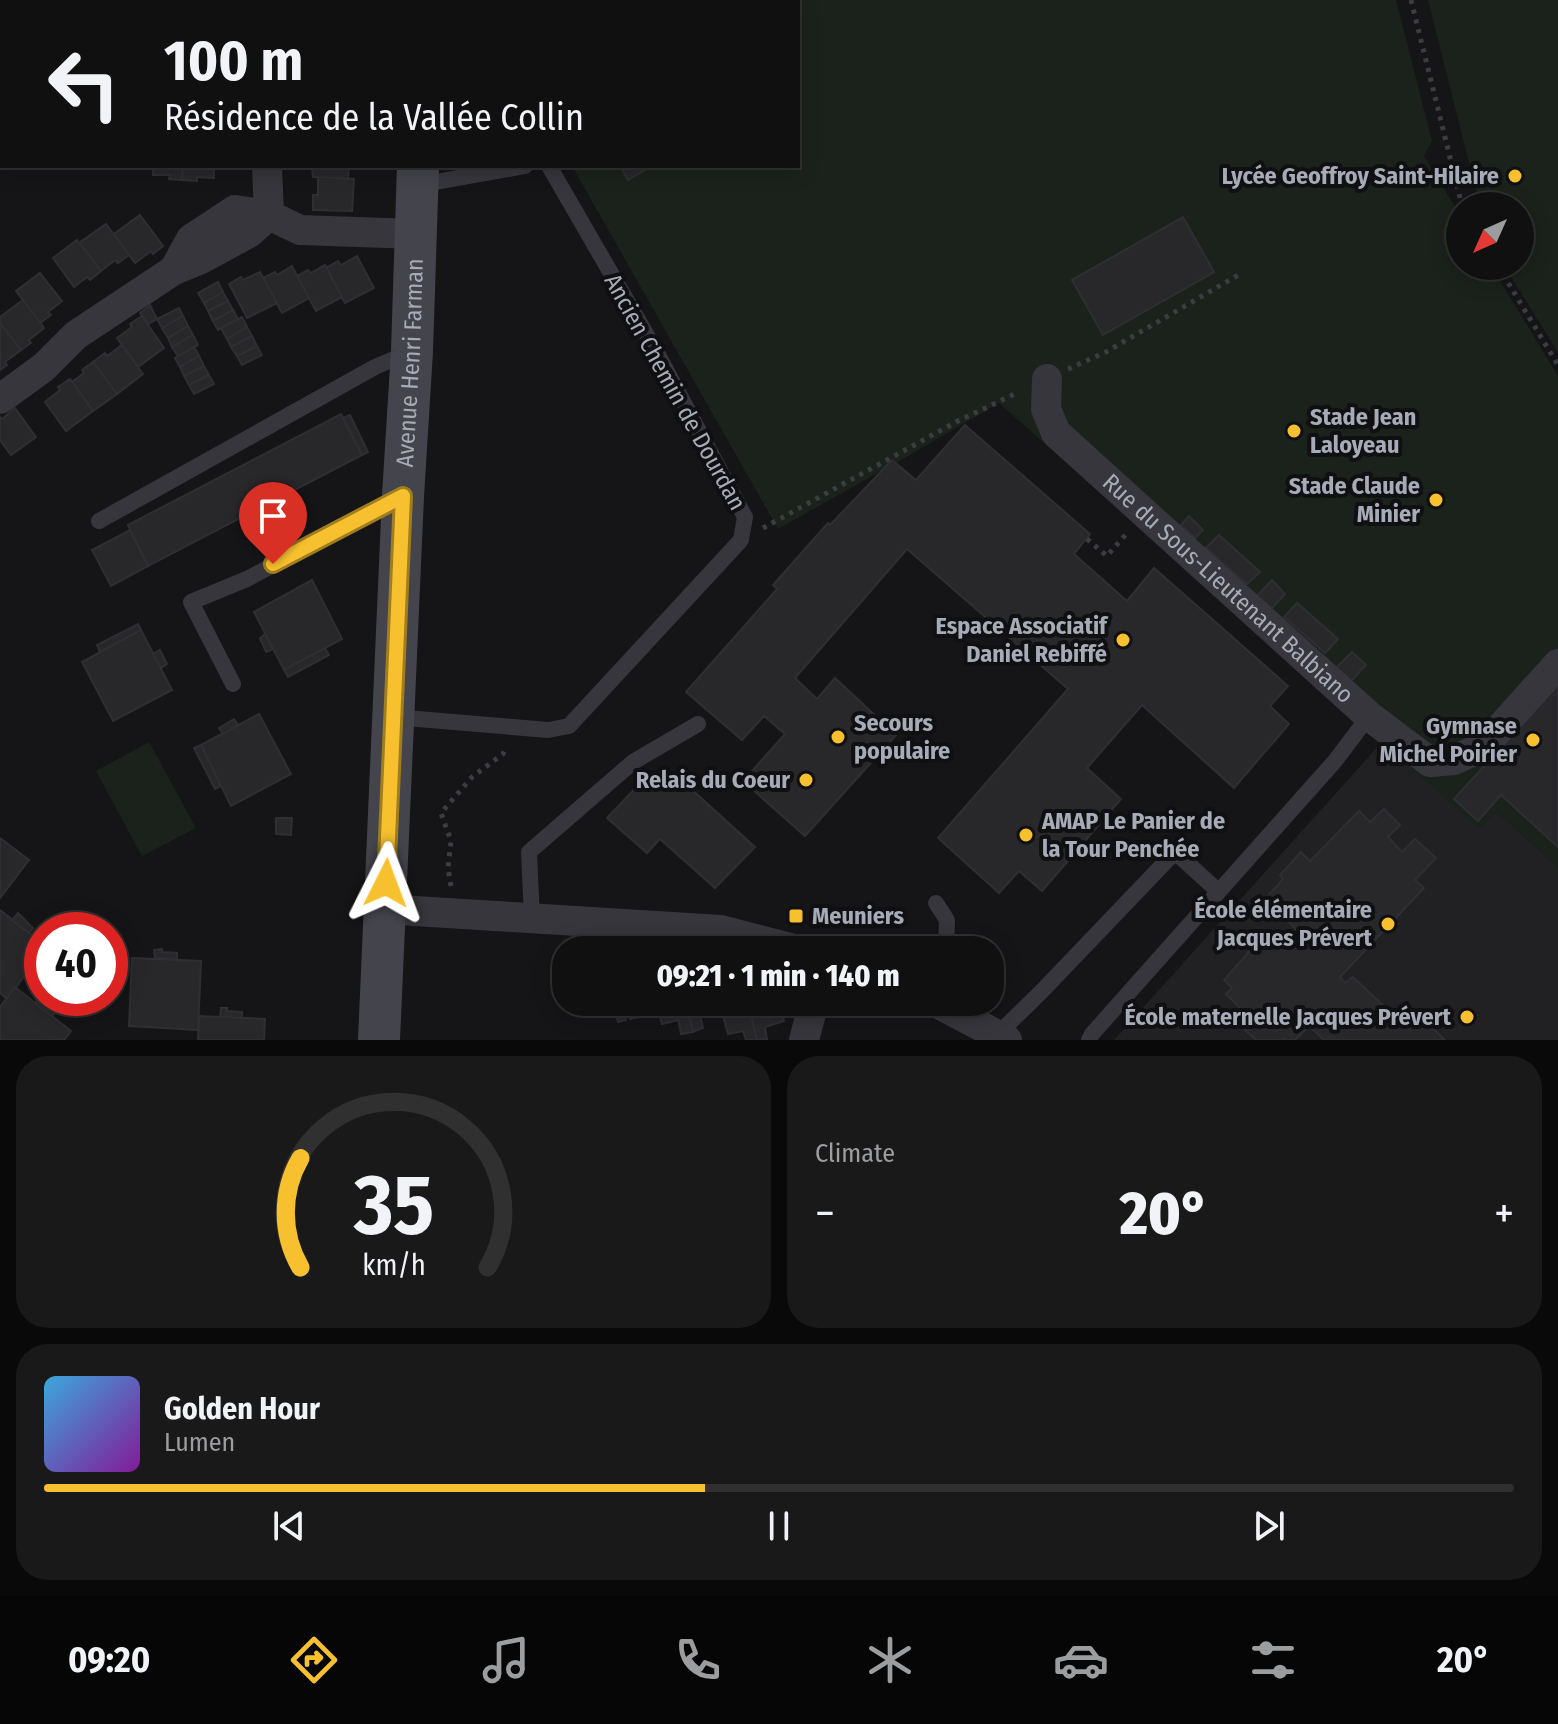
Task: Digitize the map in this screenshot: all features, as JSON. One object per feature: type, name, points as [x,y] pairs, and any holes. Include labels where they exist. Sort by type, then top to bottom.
[{"type":"street","points":[[267,168],[269,215]]},
{"type":"street","name":"Avenue Henri Farman","points":[[379,1040],[418,176]]},
{"type":"street","points":[[0,399],[44,367],[76,335],[174,270],[191,239],[235,210],[269,215],[300,230],[416,234]]},
{"type":"street","name":"Rue du Sous-Lieutenant Balbiano","points":[[1047,379],[1046,409],[1056,433],[1369,716],[1430,762],[1454,760],[1484,746],[1558,664]]},
{"type":"street","points":[[385,911],[721,930],[744,936]]},
{"type":"street","points":[[804,1040],[810,1016]]},
{"type":"street","points":[[962,1016],[1002,1037]]},
{"type":"lane","points":[[418,176],[504,168]]},
{"type":"lane","name":"Ancien Chemin de Dourdan","points":[[393,717],[548,730],[569,726],[741,540],[745,517],[656,351],[550,168]]},
{"type":"lane","points":[[99,521],[375,367],[412,351]]},
{"type":"lane","points":[[233,684],[191,602],[247,579],[403,496]]},
{"type":"lane","points":[[1089,1040],[1335,761],[1369,716]]},
{"type":"lane","points":[[532,919],[529,852],[633,762],[698,724]]},
{"type":"lane","points":[[1002,1037],[1175,852],[1218,891]]},
{"type":"lane","points":[[936,903],[947,920],[946,936]]},
{"type":"path","points":[[1411,0],[1459,192]]},
{"type":"path","points":[[741,540],[958,421],[1106,352],[1240,274]]},
{"type":"path","points":[[1506,280],[1558,365]]},
{"type":"path","points":[[457,915],[448,868],[451,841],[441,813],[472,777],[503,754],[514,727]]},
{"type":"shaded area","name":"Stade Jean Laloyeau","points":[[800,0],[1396,0],[1432,141],[1424,156],[1446,192],[1446,280],[1500,280],[1558,376],[1558,867],[1496,811],[1480,829],[999,403],[896,463],[892,460],[881,471],[778,529],[573,168],[800,168]]},
{"type":"shaded area","name":"Lycée Geoffroy Saint-Hilaire","points":[[1428,0],[1558,0],[1558,352],[1513,280],[1534,280],[1534,192],[1476,192]]},
{"type":"shaded area","points":[[149,742],[196,828],[142,856],[96,771]]},
{"type":"shaded area","name":"École élémentaire Jacques Prévert","points":[[1382,742],[1480,828],[1496,811],[1558,867],[1558,1040],[1114,1040]]},
{"type":"building","points":[[153,168],[183,168],[182,180],[169,179],[170,175],[153,175]]},
{"type":"building","points":[[183,168],[214,168],[214,178],[182,180]]},
{"type":"building","points":[[312,168],[349,168],[348,179],[313,177]]},
{"type":"building","points":[[621,168],[648,168],[628,180]]},
{"type":"building","points":[[318,177],[354,179],[352,211],[313,210],[313,195],[318,195]]},
{"type":"building","points":[[140,215],[163,246],[135,263],[114,234]]},
{"type":"building","points":[[1183,217],[1214,272],[1103,335],[1072,280]]},
{"type":"building","points":[[106,224],[129,255],[118,263],[115,260],[101,271],[79,243]]},
{"type":"building","points":[[77,240],[101,271],[74,287],[53,258]]},
{"type":"building","points":[[357,256],[374,288],[345,303],[326,268],[338,261],[341,265]]},
{"type":"building","points":[[325,265],[342,297],[316,311],[297,276]]},
{"type":"building","points":[[292,266],[309,298],[282,313],[263,278],[275,272],[277,275]]},
{"type":"building","points":[[260,272],[277,303],[247,318],[229,284]]},
{"type":"building","points":[[40,273],[62,301],[40,323],[16,291]]},
{"type":"building","points":[[218,282],[223,292],[204,303],[198,293]]},
{"type":"building","points":[[223,292],[228,301],[208,311],[204,303]]},
{"type":"building","points":[[23,300],[44,328],[21,350],[0,323],[0,317]]},
{"type":"building","points":[[228,301],[233,310],[213,321],[208,311]]},
{"type":"building","points":[[150,305],[157,319],[148,324],[140,313]]},
{"type":"building","points":[[179,308],[183,316],[162,328],[157,319]]},
{"type":"building","points":[[233,310],[238,319],[218,330],[213,321]]},
{"type":"building","points":[[142,316],[164,348],[138,367],[117,338]]},
{"type":"building","points":[[183,316],[188,326],[168,338],[162,328]]},
{"type":"building","points":[[242,317],[247,327],[227,339],[221,328]]},
{"type":"building","points":[[0,323],[21,350],[0,370]]},
{"type":"building","points":[[188,326],[193,335],[172,347],[168,338]]},
{"type":"building","points":[[247,327],[252,336],[231,347],[227,339]]},
{"type":"building","points":[[193,335],[198,345],[178,356],[172,347]]},
{"type":"building","points":[[252,336],[257,346],[237,356],[231,347]]},
{"type":"building","points":[[122,345],[143,374],[117,394],[93,362]]},
{"type":"building","points":[[257,346],[262,355],[242,365],[237,356]]},
{"type":"building","points":[[194,347],[199,356],[180,367],[175,358]]},
{"type":"building","points":[[199,356],[204,366],[184,376],[180,367]]},
{"type":"building","points":[[93,362],[117,394],[93,411],[72,382]]},
{"type":"building","points":[[204,366],[209,375],[189,385],[184,376]]},
{"type":"building","points":[[209,375],[214,384],[194,394],[189,385]]},
{"type":"building","points":[[70,379],[93,411],[66,431],[45,402]]},
{"type":"building","points":[[15,408],[36,437],[11,455],[0,440],[0,417],[2,419]]},
{"type":"building","points":[[341,414],[362,455],[148,566],[128,525]]},
{"type":"building","points":[[350,415],[368,452],[362,455],[343,418]]},
{"type":"building","name":"Espace Associatif Daniel Rebiffé","points":[[965,425],[1090,534],[1074,554],[1127,601],[1154,568],[1288,686],[1270,706],[1289,724],[1234,788],[1142,705],[1087,768],[1121,799],[1042,891],[1019,871],[999,893],[938,838],[1068,689],[907,549],[795,678],[817,699],[835,678],[896,735],[805,836],[743,781],[785,734],[764,716],[742,740],[686,692],[777,589],[773,585],[828,523],[830,525],[892,460],[916,480]]},
{"type":"building","points":[[1189,516],[1203,530],[1195,538],[1181,525]]},
{"type":"building","points":[[130,530],[148,566],[111,586],[92,550]]},
{"type":"building","points":[[1219,535],[1260,572],[1247,584],[1206,548]]},
{"type":"building","points":[[312,580],[342,639],[284,670],[254,612]]},
{"type":"building","points":[[1272,580],[1285,594],[1270,610],[1256,597]]},
{"type":"building","points":[[1297,603],[1338,639],[1325,653],[1284,617]]},
{"type":"building","points":[[138,624],[141,630],[100,652],[97,645]]},
{"type":"building","points":[[141,630],[172,690],[113,721],[82,662]]},
{"type":"building","points":[[265,634],[273,649],[266,652],[260,638]]},
{"type":"building","points":[[325,648],[329,655],[288,677],[284,670]]},
{"type":"building","points":[[160,650],[167,664],[161,668],[153,654]]},
{"type":"building","points":[[1352,652],[1366,665],[1350,682],[1336,668]]},
{"type":"building","name":"Gymnase Michel Poirier","points":[[1558,685],[1558,847],[1501,795],[1478,821],[1454,799]]},
{"type":"building","points":[[259,714],[291,774],[231,806],[201,745]]},
{"type":"building","points":[[234,719],[238,725],[223,734],[219,728]]},
{"type":"building","points":[[201,745],[221,786],[215,789],[194,748]]},
{"type":"building","points":[[648,775],[666,791],[679,778],[755,847],[715,888],[660,839],[647,853],[607,818]]},
{"type":"building","points":[[1384,809],[1400,825],[1388,837],[1402,852],[1415,839],[1436,858],[1415,880],[1424,888],[1340,977],[1345,983],[1353,977],[1404,1025],[1417,1013],[1445,1040],[1324,1040],[1309,1026],[1295,1040],[1256,1040],[1231,1017],[1240,1008],[1226,994],[1232,988],[1224,980],[1265,934],[1281,950],[1298,931],[1265,899],[1283,879],[1280,875],[1301,852],[1310,861],[1359,811],[1370,822]]},
{"type":"building","points":[[276,818],[292,818],[291,835],[276,834]]},
{"type":"building","points":[[0,838],[29,860],[0,898]]},
{"type":"building","points":[[0,910],[24,929],[24,977],[7,999],[0,993]]},
{"type":"building","points":[[18,913],[24,919],[24,929],[12,920]]},
{"type":"building","points":[[162,949],[162,952],[177,953],[177,959],[155,958],[154,950]]},
{"type":"building","points":[[132,958],[201,961],[198,1030],[129,1026]]},
{"type":"building","points":[[15,987],[24,994],[24,1016],[52,1016],[71,1031],[64,1040],[0,1040],[0,1007]]},
{"type":"building","points":[[221,1008],[242,1012],[242,1018],[220,1017]]},
{"type":"building","points":[[199,1016],[265,1019],[264,1040],[198,1040]]},
{"type":"building","points":[[616,1016],[625,1016],[626,1020],[618,1022]]},
{"type":"building","points":[[660,1016],[678,1016],[679,1020],[662,1024]]},
{"type":"building","points":[[678,1016],[689,1016],[693,1032],[681,1034]]},
{"type":"building","points":[[689,1016],[700,1016],[703,1028],[693,1032]]},
{"type":"building","points":[[723,1016],[751,1016],[757,1040],[746,1040],[743,1031],[728,1034]]},
{"type":"building","points":[[751,1016],[783,1016],[784,1021],[765,1027],[767,1039],[757,1040]]},
{"type":"place","name":"Lycée Geoffroy Saint-Hilaire","points":[[1515,176]]},
{"type":"place","name":"Stade Jean Laloyeau","points":[[1294,431]]},
{"type":"place","name":"Stade Claude Minier","points":[[1436,500]]},
{"type":"place","name":"Espace Associatif Daniel Rebiffé","points":[[1123,640]]},
{"type":"place","name":"Secours populaire","points":[[838,737]]},
{"type":"place","name":"Gymnase Michel Poirier","points":[[1533,740]]},
{"type":"place","name":"Relais du Coeur","points":[[806,780]]},
{"type":"place","name":"AMAP Le Panier de la Tour Penchée","points":[[1026,835]]},
{"type":"place","name":"Meuniers","points":[[796,916]]},
{"type":"place","name":"École élémentaire Jacques Prévert","points":[[1388,924]]},
{"type":"place","name":"École maternelle Jacques Prévert","points":[[1467,1017]]},
{"type":"route","points":[[273,564],[403,496],[386,883]]}]
